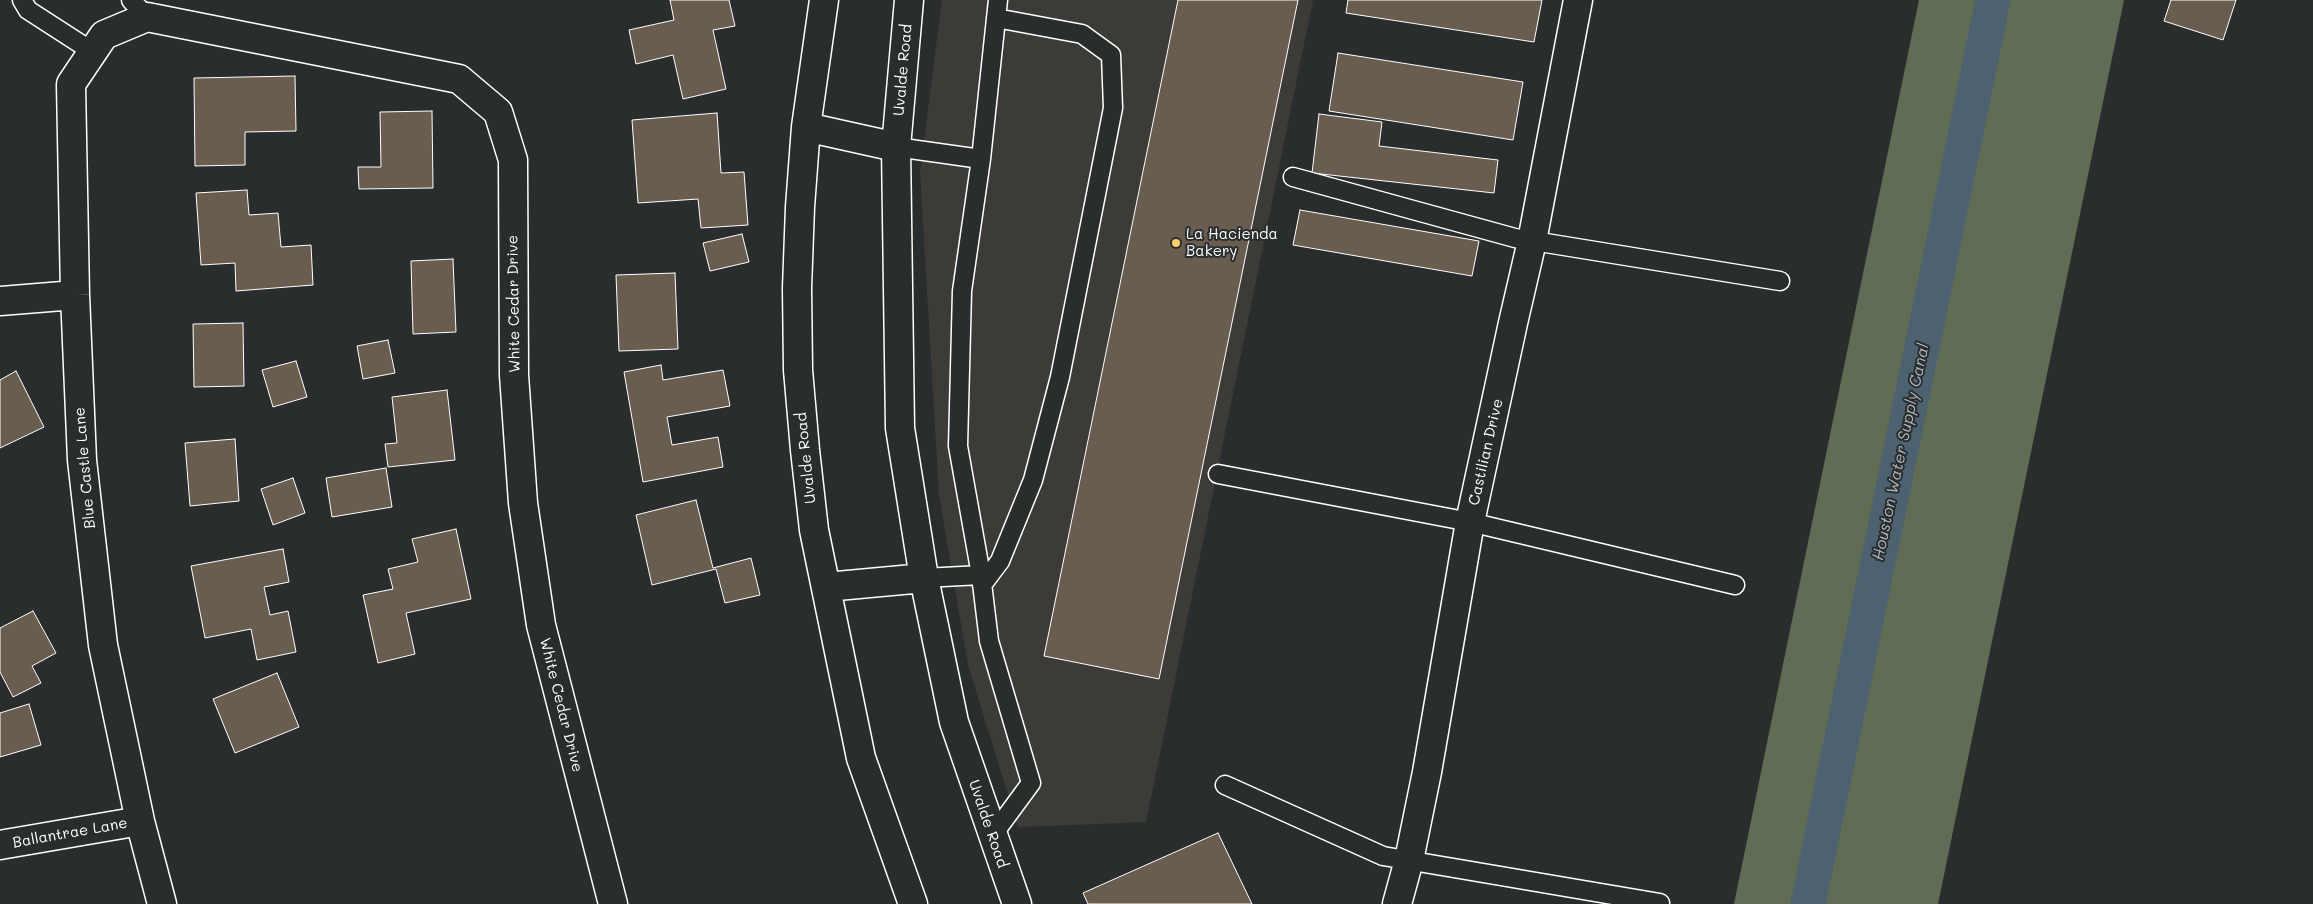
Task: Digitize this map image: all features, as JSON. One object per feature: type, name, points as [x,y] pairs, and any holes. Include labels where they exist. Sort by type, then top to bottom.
[{"type":"street","name":"Uvalde Road","points":[[824,0],[806,127],[800,207],[797,288],[798,370],[804,450],[814,530],[861,758],[914,904]]},
{"type":"street","name":"Uvalde Road","points":[[909,0],[896,147],[900,428],[924,578],[954,722],[1017,904]]},
{"type":"street","name":"Castilian Drive","points":[[1397,904],[1409,860],[1427,772],[1470,522],[1532,241],[1578,0]]},
{"type":"street","name":"White Cedar Drive","points":[[98,43],[139,8],[459,79],[498,112],[513,160],[514,376],[523,503],[541,625],[613,904]]},
{"type":"street","name":"Blue Castle Lane","points":[[98,43],[71,84],[75,295],[82,460],[103,645],[140,821],[162,904]]},
{"type":"street","points":[[806,127],[896,147]]},
{"type":"street","points":[[0,301],[75,295]]},
{"type":"street","points":[[826,587],[924,578]]},
{"type":"street","name":"Ballantrae Lane","points":[[0,845],[140,821]]},
{"type":"lane","points":[[22,0],[28,10],[98,43]]},
{"type":"lane","points":[[924,578],[982,580],[1000,561],[1033,480],[1060,376],[1113,108],[1112,56],[1082,34],[997,9],[981,159],[962,290],[958,446],[982,580],[989,641],[1031,783],[992,836]]},
{"type":"lane","points":[[896,147],[981,159]]},
{"type":"lane","points":[[1293,177],[1515,238],[1780,281]]},
{"type":"lane","points":[[1218,474],[1470,522],[1735,585]]},
{"type":"lane","points":[[1225,785],[1383,856],[1660,903]]},
{"type":"shaded area","points":[[942,0],[1313,0],[1146,822],[1018,827],[968,665],[939,494],[920,172]]},
{"type":"green space","points":[[1919,0],[2124,0],[1938,904],[1734,904]]},
{"type":"building","points":[[670,0],[729,0],[735,26],[713,30],[726,89],[683,99],[673,55],[636,64],[629,30],[674,20]]},
{"type":"building","points":[[1178,0],[1298,0],[1159,679],[1044,656]]},
{"type":"building","points":[[1348,0],[1542,0],[1534,42],[1346,13]]},
{"type":"building","points":[[2171,0],[2236,0],[2223,40],[2164,21]]},
{"type":"building","points":[[1338,53],[1523,82],[1513,140],[1329,111]]},
{"type":"building","points":[[295,76],[296,131],[245,132],[245,165],[195,166],[194,78]]},
{"type":"building","points":[[432,111],[433,188],[359,189],[358,167],[381,167],[380,112]]},
{"type":"building","points":[[717,113],[721,173],[744,172],[748,225],[701,228],[698,199],[638,203],[632,120]]},
{"type":"building","points":[[1319,114],[1382,122],[1379,146],[1498,160],[1494,193],[1312,173]]},
{"type":"building","points":[[247,190],[249,215],[278,213],[281,247],[311,245],[313,285],[236,291],[235,263],[201,265],[196,193]]},
{"type":"building","points":[[1300,210],[1479,241],[1472,276],[1293,245]]},
{"type":"building","points":[[742,234],[749,262],[710,271],[703,243]]},
{"type":"building","points":[[453,259],[456,332],[413,334],[411,261]]},
{"type":"building","points":[[675,273],[678,349],[619,351],[616,275]]},
{"type":"building","points":[[243,323],[244,386],[194,387],[193,324]]},
{"type":"building","points":[[388,340],[395,373],[363,379],[357,346]]},
{"type":"building","points":[[296,361],[307,397],[273,407],[262,370]]},
{"type":"building","points":[[661,365],[663,380],[723,370],[730,406],[667,417],[672,445],[718,437],[723,467],[643,482],[624,372]]},
{"type":"building","points":[[16,371],[44,427],[0,448],[0,380]]},
{"type":"building","points":[[447,390],[455,460],[388,467],[385,444],[397,443],[392,397]]},
{"type":"building","points":[[235,439],[239,501],[190,506],[185,443]]},
{"type":"building","points":[[386,468],[392,507],[332,517],[326,478]]},
{"type":"building","points":[[293,478],[305,513],[273,525],[261,489]]},
{"type":"building","points":[[696,500],[713,568],[751,558],[760,595],[725,603],[716,569],[652,585],[636,515]]},
{"type":"building","points":[[456,529],[471,599],[406,613],[415,654],[378,663],[363,595],[393,589],[388,569],[418,562],[412,539]]},
{"type":"building","points":[[283,549],[289,582],[264,587],[270,615],[288,611],[296,652],[257,660],[251,629],[205,638],[191,566]]},
{"type":"building","points":[[33,611],[56,653],[32,666],[41,683],[13,697],[0,672],[0,628]]},
{"type":"building","points":[[277,673],[299,727],[235,753],[213,699]]},
{"type":"building","points":[[29,704],[41,745],[0,757],[0,713]]},
{"type":"building","points":[[1218,833],[1252,904],[1088,904],[1083,893]]},
{"type":"waterway","name":"Houston Water Supply Canal","points":[[1808,904],[1993,0]]},
{"type":"place","name":"La Hacienda Bakery","points":[[1176,243]]}]
